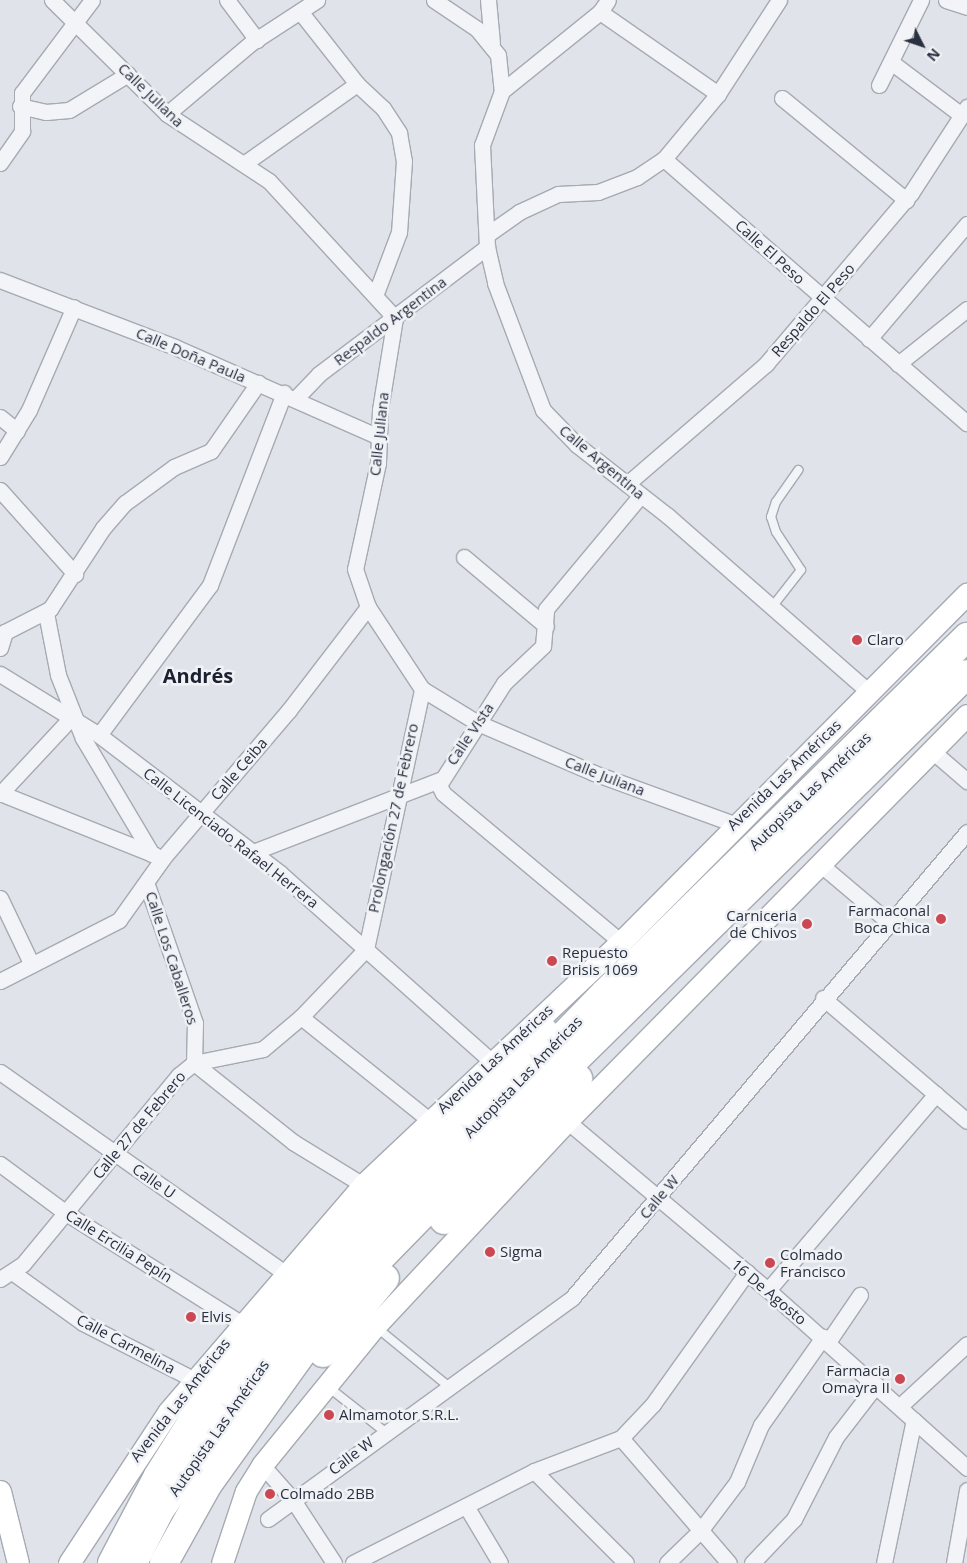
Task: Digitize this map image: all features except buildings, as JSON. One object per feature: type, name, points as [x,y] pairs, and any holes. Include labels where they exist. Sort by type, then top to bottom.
[{"type":"highway","name":"Autopista Las Américas","points":[[164,1563],[208,1484],[343,1296],[685,914],[967,637]]},
{"type":"highway","name":"Autopista Las Américas","points":[[133,1563],[160,1510],[251,1378],[422,1181],[616,1018],[967,674]]},
{"type":"highway","points":[[112,1563],[158,1476],[210,1393],[332,1244],[530,1043],[685,914]]},
{"type":"highway","points":[[181,1563],[262,1432],[370,1294],[544,1119],[590,1064],[616,1018]]},
{"type":"street","name":"Calle Juliana","points":[[52,0],[167,114],[198,138],[245,163],[311,224],[395,318],[379,437],[378,463],[355,570],[368,607],[422,689],[478,723],[594,773],[734,824]]},
{"type":"street","points":[[0,163],[22,131],[20,106],[22,93],[74,21],[92,0]]},
{"type":"street","points":[[226,0],[257,40]]},
{"type":"street","points":[[167,114],[257,40],[302,14],[317,0]]},
{"type":"street","points":[[434,0],[492,43]]},
{"type":"street","points":[[488,0],[492,43],[498,54],[502,91]]},
{"type":"street","name":"Respaldo Argentina","points":[[290,395],[395,318],[519,212],[558,194],[598,192],[637,176],[664,158],[718,94],[779,0]]},
{"type":"street","points":[[879,85],[921,0]]},
{"type":"street","points":[[946,0],[967,7]]},
{"type":"street","points":[[502,91],[604,6],[718,94]]},
{"type":"street","points":[[302,14],[357,84],[383,108],[399,133],[404,161],[399,232],[375,296]]},
{"type":"street","points":[[891,62],[964,110]]},
{"type":"street","points":[[20,106],[46,112],[69,110],[128,74]]},
{"type":"street","points":[[245,163],[357,84]]},
{"type":"street","name":"Calle Argentina","points":[[502,91],[482,145],[488,240],[495,283],[544,410],[577,445],[628,484],[869,692]]},
{"type":"street","points":[[782,98],[906,200]]},
{"type":"street","name":"Respaldo El Peso","points":[[628,484],[766,364],[906,200],[964,110]]},
{"type":"street","name":"Calle El Peso","points":[[664,158],[868,339],[967,423]]},
{"type":"street","points":[[868,339],[967,224]]},
{"type":"street","name":"Calle Doña Paula","points":[[0,280],[74,307],[290,395],[379,437]]},
{"type":"street","points":[[0,457],[17,431],[74,307]]},
{"type":"street","points":[[898,364],[967,309]]},
{"type":"street","points":[[0,648],[5,632],[46,613],[114,514],[174,467],[211,451],[258,383]]},
{"type":"street","points":[[99,735],[210,585],[290,395]]},
{"type":"street","points":[[0,417],[17,431]]},
{"type":"street","points":[[0,490],[74,574]]},
{"type":"street","name":"Calle Vista","points":[[621,942],[443,793],[440,780],[504,684],[543,646],[546,609],[641,495]]},
{"type":"street","points":[[464,557],[546,626]]},
{"type":"street","name":"Avenida Las Américas","points":[[69,1563],[133,1459],[193,1379],[284,1272],[363,1185],[429,1120],[621,942],[734,824],[967,594]]},
{"type":"street","name":"Calle Ceiba","points":[[0,981],[108,928],[147,884],[158,856],[201,812],[289,710],[368,607]]},
{"type":"street","points":[[46,613],[58,674],[74,723],[89,752],[158,856]]},
{"type":"street","name":"Calle Licenciado Rafael Herrera","points":[[0,674],[74,723],[99,735],[253,852],[366,948],[492,1062]]},
{"type":"street","name":"Prolongación 27 de Febrero","points":[[366,948],[396,794],[422,689]]},
{"type":"street","points":[[222,1563],[246,1491],[262,1465],[375,1326],[566,1121],[967,715]]},
{"type":"street","points":[[74,723],[0,794],[158,856]]},
{"type":"street","points":[[931,750],[967,781]]},
{"type":"street","points":[[253,852],[396,794],[440,780]]},
{"type":"street","name":"Calle W","points":[[268,1519],[384,1431],[572,1298],[658,1199],[823,998],[891,924],[967,832]]},
{"type":"street","points":[[820,864],[891,924]]},
{"type":"street","name":"Calle Los Caballeros","points":[[147,884],[195,1023],[194,1063]]},
{"type":"street","points":[[0,898],[32,965]]},
{"type":"street","name":"Calle 27 de Febrero","points":[[6,1276],[66,1213],[194,1063],[263,1049],[301,1017],[366,948]]},
{"type":"street","points":[[823,998],[967,1121]]},
{"type":"street","points":[[301,1017],[429,1120]]},
{"type":"street","points":[[194,1063],[293,1142],[363,1185]]},
{"type":"street","name":"Calle U","points":[[0,1072],[284,1272]]},
{"type":"street","points":[[768,1290],[936,1094]]},
{"type":"street","name":"16 De Agosto","points":[[566,1121],[768,1290],[900,1406],[967,1468]]},
{"type":"street","name":"Calle Ercilia Pepín","points":[[0,1164],[66,1213],[241,1323]]},
{"type":"street","points":[[352,1563],[534,1471],[621,1438],[653,1404],[747,1272]]},
{"type":"street","name":"Calle Carmelina","points":[[6,1276],[83,1324],[193,1379]]},
{"type":"street","points":[[667,1563],[700,1531],[737,1482],[761,1425],[860,1295]]},
{"type":"street","points":[[900,1406],[967,1344]]},
{"type":"street","points":[[752,1563],[794,1519],[836,1437],[876,1385]]},
{"type":"street","points":[[884,1563],[914,1420]]},
{"type":"street","points":[[621,1438],[729,1563]]},
{"type":"street","points":[[262,1465],[293,1500],[334,1563]]},
{"type":"street","points":[[534,1471],[626,1563]]},
{"type":"street","points":[[954,1563],[967,1490]]},
{"type":"street","points":[[0,1491],[18,1563]]},
{"type":"street","points":[[466,1506],[500,1563]]},
{"type":"lane","points":[[772,607],[801,570],[776,532],[771,517],[776,502],[798,470]]},
{"type":"lane","points":[[375,1326],[448,1386]]},
{"type":"lane","points":[[326,1384],[384,1431]]},
{"type":"place","name":"Claro","points":[[857,640]]},
{"type":"place","name":"Farmaconal Boca Chica","points":[[941,919]]},
{"type":"place","name":"Carniceria de Chivos","points":[[807,924]]},
{"type":"place","name":"Repuesto Brisis 1069","points":[[552,961]]},
{"type":"place","name":"Sigma","points":[[490,1252]]},
{"type":"place","name":"Colmado Francisco","points":[[770,1263]]},
{"type":"place","name":"Elvis","points":[[191,1317]]},
{"type":"place","name":"Farmacia Omayra II","points":[[900,1379]]},
{"type":"place","name":"Almamotor S.R.L.","points":[[329,1415]]},
{"type":"place","name":"Colmado 2BB","points":[[270,1494]]},
{"type":"district","name":"Andrés","points":[[198,675]]}]
